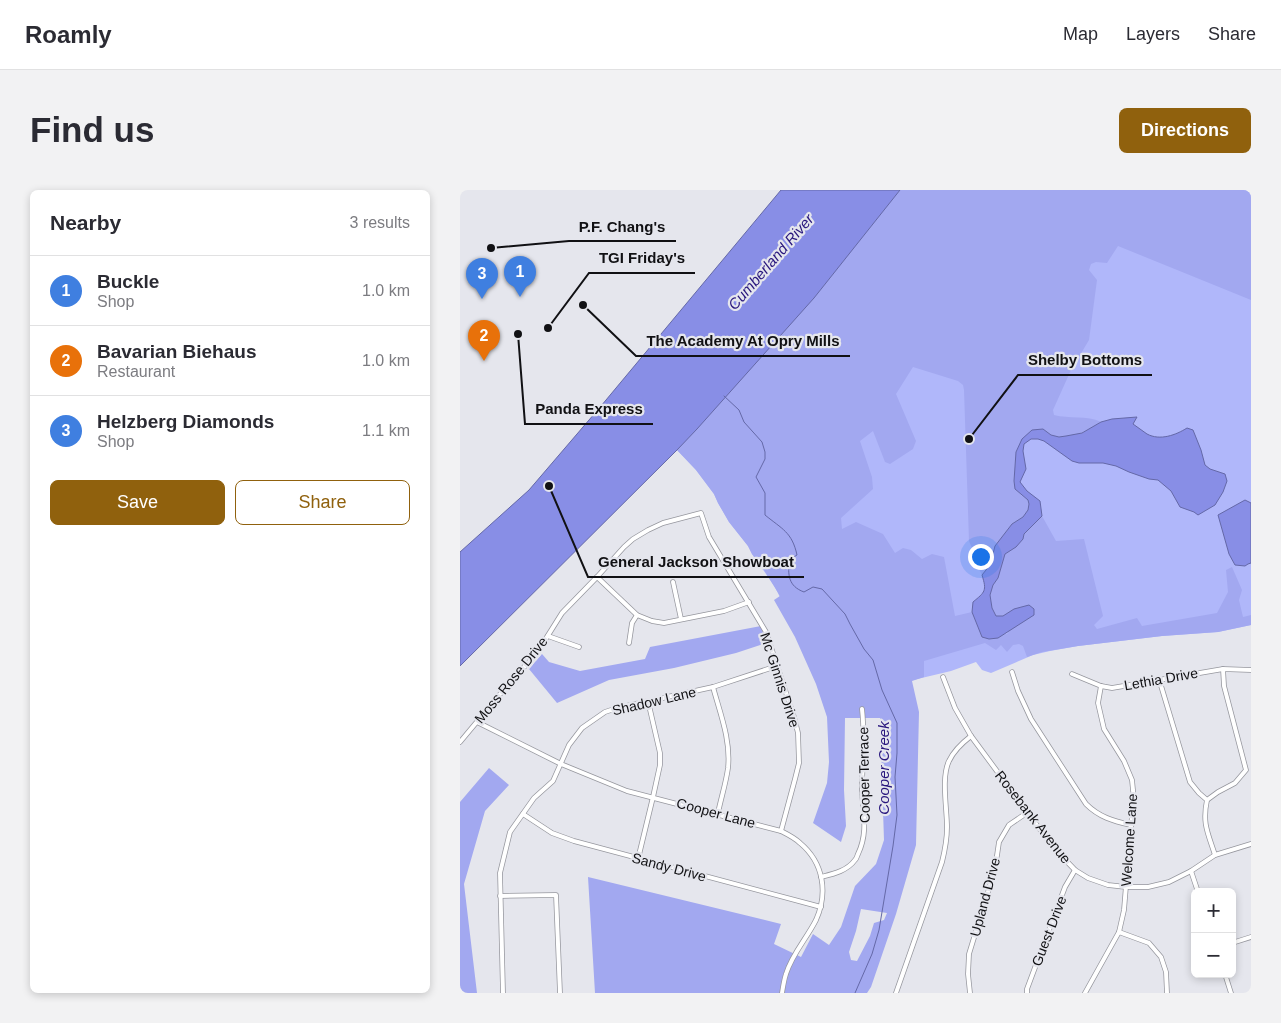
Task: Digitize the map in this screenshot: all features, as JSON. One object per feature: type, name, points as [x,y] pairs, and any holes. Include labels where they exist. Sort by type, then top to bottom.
[{"type":"street","name":"Moss Rose Drive","points":[[460,742],[516,675],[535,656],[562,613],[624,547],[640,535],[663,523],[701,513]]},
{"type":"street","name":"Mc Ginnis Drive","points":[[701,513],[709,537],[766,632],[794,717],[798,733],[799,763],[781,831]]},
{"type":"street","points":[[597,577],[637,615],[664,623],[724,611],[749,602]]},
{"type":"street","points":[[673,582],[681,619]]},
{"type":"street","points":[[629,643],[632,624],[637,615]]},
{"type":"street","points":[[548,636],[579,646]]},
{"type":"street","name":"Shadow Lane","points":[[503,993],[500,873],[510,832],[534,798],[553,781],[569,745],[582,728],[605,712],[617,708],[713,687],[777,666]]},
{"type":"street","points":[[1216,855],[1206,826],[1204,813],[1207,800],[1235,783],[1246,770],[1224,686],[1223,669]]},
{"type":"street","name":"Lethia Drive","points":[[1072,674],[1101,686],[1112,688],[1223,669],[1251,670]]},
{"type":"street","points":[[1012,672],[1028,712],[1090,808],[1111,820],[1131,825]]},
{"type":"street","name":"Rosebank Avenue","points":[[943,677],[955,708],[972,736],[1053,847],[1075,870],[1088,878],[1126,887],[1148,887],[1169,882],[1216,855],[1251,844]]},
{"type":"street","points":[[1159,679],[1190,782],[1207,800]]},
{"type":"street","name":"Welcome Lane","points":[[1085,993],[1119,932],[1124,910],[1134,800],[1132,780],[1124,761],[1104,729],[1098,703],[1101,686]]},
{"type":"street","points":[[713,687],[728,746],[728,767],[718,814]]},
{"type":"street","points":[[638,859],[660,765],[660,753],[648,702]]},
{"type":"street","name":"Cooper Terrace","points":[[821,877],[844,870],[855,860],[864,839],[866,828],[862,783],[865,740],[862,709]]},
{"type":"street","name":"Cooper Lane","points":[[477,722],[561,764],[627,791],[781,831],[800,842],[817,864],[821,877],[823,896],[815,921],[786,973],[782,993]]},
{"type":"street","points":[[896,993],[942,862],[946,845],[946,774],[948,762],[957,748],[972,736]]},
{"type":"street","name":"Upland Drive","points":[[970,993],[968,974],[970,954],[995,869],[999,842],[1009,825],[1028,812]]},
{"type":"street","name":"Sandy Drive","points":[[523,814],[552,833],[574,841],[820,907]]},
{"type":"street","name":"Guest Drive","points":[[1027,993],[1065,887],[1075,870]]},
{"type":"street","points":[[1190,871],[1196,888]]},
{"type":"street","points":[[500,896],[556,895],[560,993]]},
{"type":"street","points":[[1119,932],[1149,943],[1161,957],[1166,972],[1167,993]]},
{"type":"street","points":[[1236,942],[1251,937]]},
{"type":"street","points":[[1226,978],[1231,993]]},
{"type":"shaded area","points":[[900,190],[1251,190],[1251,625],[1218,632],[1162,636],[1050,651],[1033,655],[991,673],[982,670],[976,662],[951,671],[909,681],[788,614],[775,587],[748,546],[729,522],[714,494],[696,470],[677,450]]},
{"type":"shaded area","points":[[900,190],[1251,190],[1251,300],[1118,246],[1107,263],[1096,262],[1091,264],[1089,270],[1097,280],[1089,340],[1071,370],[1053,410],[1054,415],[1101,422],[1067,437],[1053,436],[1043,430],[1032,430],[1016,452],[1014,481],[1021,495],[1028,500],[1028,510],[1023,517],[1012,524],[995,546],[990,566],[982,575],[969,541],[964,390],[963,385],[958,381],[913,367],[896,394],[916,441],[913,449],[890,464],[885,462],[873,431],[860,441],[872,477],[873,489],[841,518],[842,529],[856,522],[883,534],[895,553],[903,548],[911,550],[922,559],[932,554],[944,557],[955,616],[972,612],[982,637],[1007,634],[1011,629],[1019,625],[1014,609],[1003,617],[996,616],[992,608],[990,595],[993,585],[998,578],[1005,554],[1016,547],[1023,539],[1024,534],[1042,516],[1056,541],[1084,539],[1103,616],[1094,625],[1097,629],[1137,618],[1142,626],[1217,613],[1228,592],[1226,570],[1232,567],[1242,590],[1239,600],[1243,617],[1251,615],[1251,625],[1218,632],[1162,636],[1078,646],[1042,652],[1027,657],[1023,646],[1019,644],[1013,645],[1007,652],[1001,645],[996,650],[985,643],[924,661],[924,677],[912,681],[919,712],[916,845],[896,914],[871,987],[867,993],[595,993],[588,877],[781,924],[774,944],[801,957],[813,934],[829,945],[841,927],[855,886],[876,864],[884,840],[880,718],[845,718],[844,790],[846,826],[841,842],[813,823],[827,783],[829,762],[827,717],[816,684],[795,637],[774,600],[780,596],[748,546],[729,522],[714,494],[696,470],[677,450],[814,298]],"holes":[[[861,909],[887,913],[884,920],[874,923],[870,936],[857,961],[851,960],[849,952]]]},
{"type":"shaded area","points":[[761,626],[766,643],[736,653],[674,668],[609,680],[557,703],[529,669],[542,654],[549,662],[580,671],[645,659],[650,647]]},
{"type":"shaded area","points":[[489,768],[509,785],[485,811],[464,884],[477,993],[460,993],[460,802]]},
{"type":"water","name":"Cumberland River","points":[[781,190],[900,190],[814,298],[697,429],[460,666],[460,552],[529,490]]},
{"type":"water","points":[[1137,417],[1133,424],[1152,436],[1168,436],[1187,428],[1193,430],[1205,465],[1210,469],[1225,474],[1227,481],[1215,505],[1198,515],[1180,507],[1171,491],[1158,480],[1149,479],[1103,463],[1079,463],[1072,461],[1044,441],[1031,439],[1024,444],[1023,451],[1026,469],[1020,482],[1027,491],[1040,501],[1042,516],[1024,534],[1023,539],[1016,547],[1005,554],[998,578],[993,585],[990,595],[992,608],[996,616],[1003,616],[1014,609],[1029,605],[1034,609],[1034,615],[998,638],[989,639],[982,637],[972,612],[973,602],[985,588],[982,575],[990,565],[995,546],[1012,524],[1023,517],[1028,510],[1028,500],[1015,489],[1014,481],[1016,452],[1022,439],[1032,430],[1043,429],[1051,435],[1059,437],[1082,433],[1101,422],[1112,419]]},
{"type":"water","points":[[1245,500],[1251,503],[1251,563],[1245,566],[1235,565],[1229,554],[1218,515]]},
{"type":"waterway","name":"Cooper Creek","points":[[724,396],[739,410],[744,422],[762,442],[765,459],[756,477],[765,493],[765,515],[786,532],[795,547],[797,555],[789,560],[789,575],[792,583],[804,592],[813,587],[822,589],[845,614],[864,649],[873,660],[882,690],[897,723],[895,777],[897,815],[893,846],[879,930],[872,954],[855,993]]},
{"type":"place","name":"P.F. Chang's","points":[[491,248]]},
{"type":"place","name":"Buckle","points":[[520,297]]},
{"type":"place","name":"Helzberg Diamonds","points":[[482,299]]},
{"type":"place","name":"The Academy At Opry Mills","points":[[583,305]]},
{"type":"place","name":"TGI Friday's","points":[[548,328]]},
{"type":"place","name":"Panda Express","points":[[518,334]]},
{"type":"place","name":"Bavarian Biehaus","points":[[484,361]]},
{"type":"place","name":"Shelby Bottoms","points":[[969,439]]},
{"type":"place","name":"General Jackson Showboat","points":[[549,486]]}]
